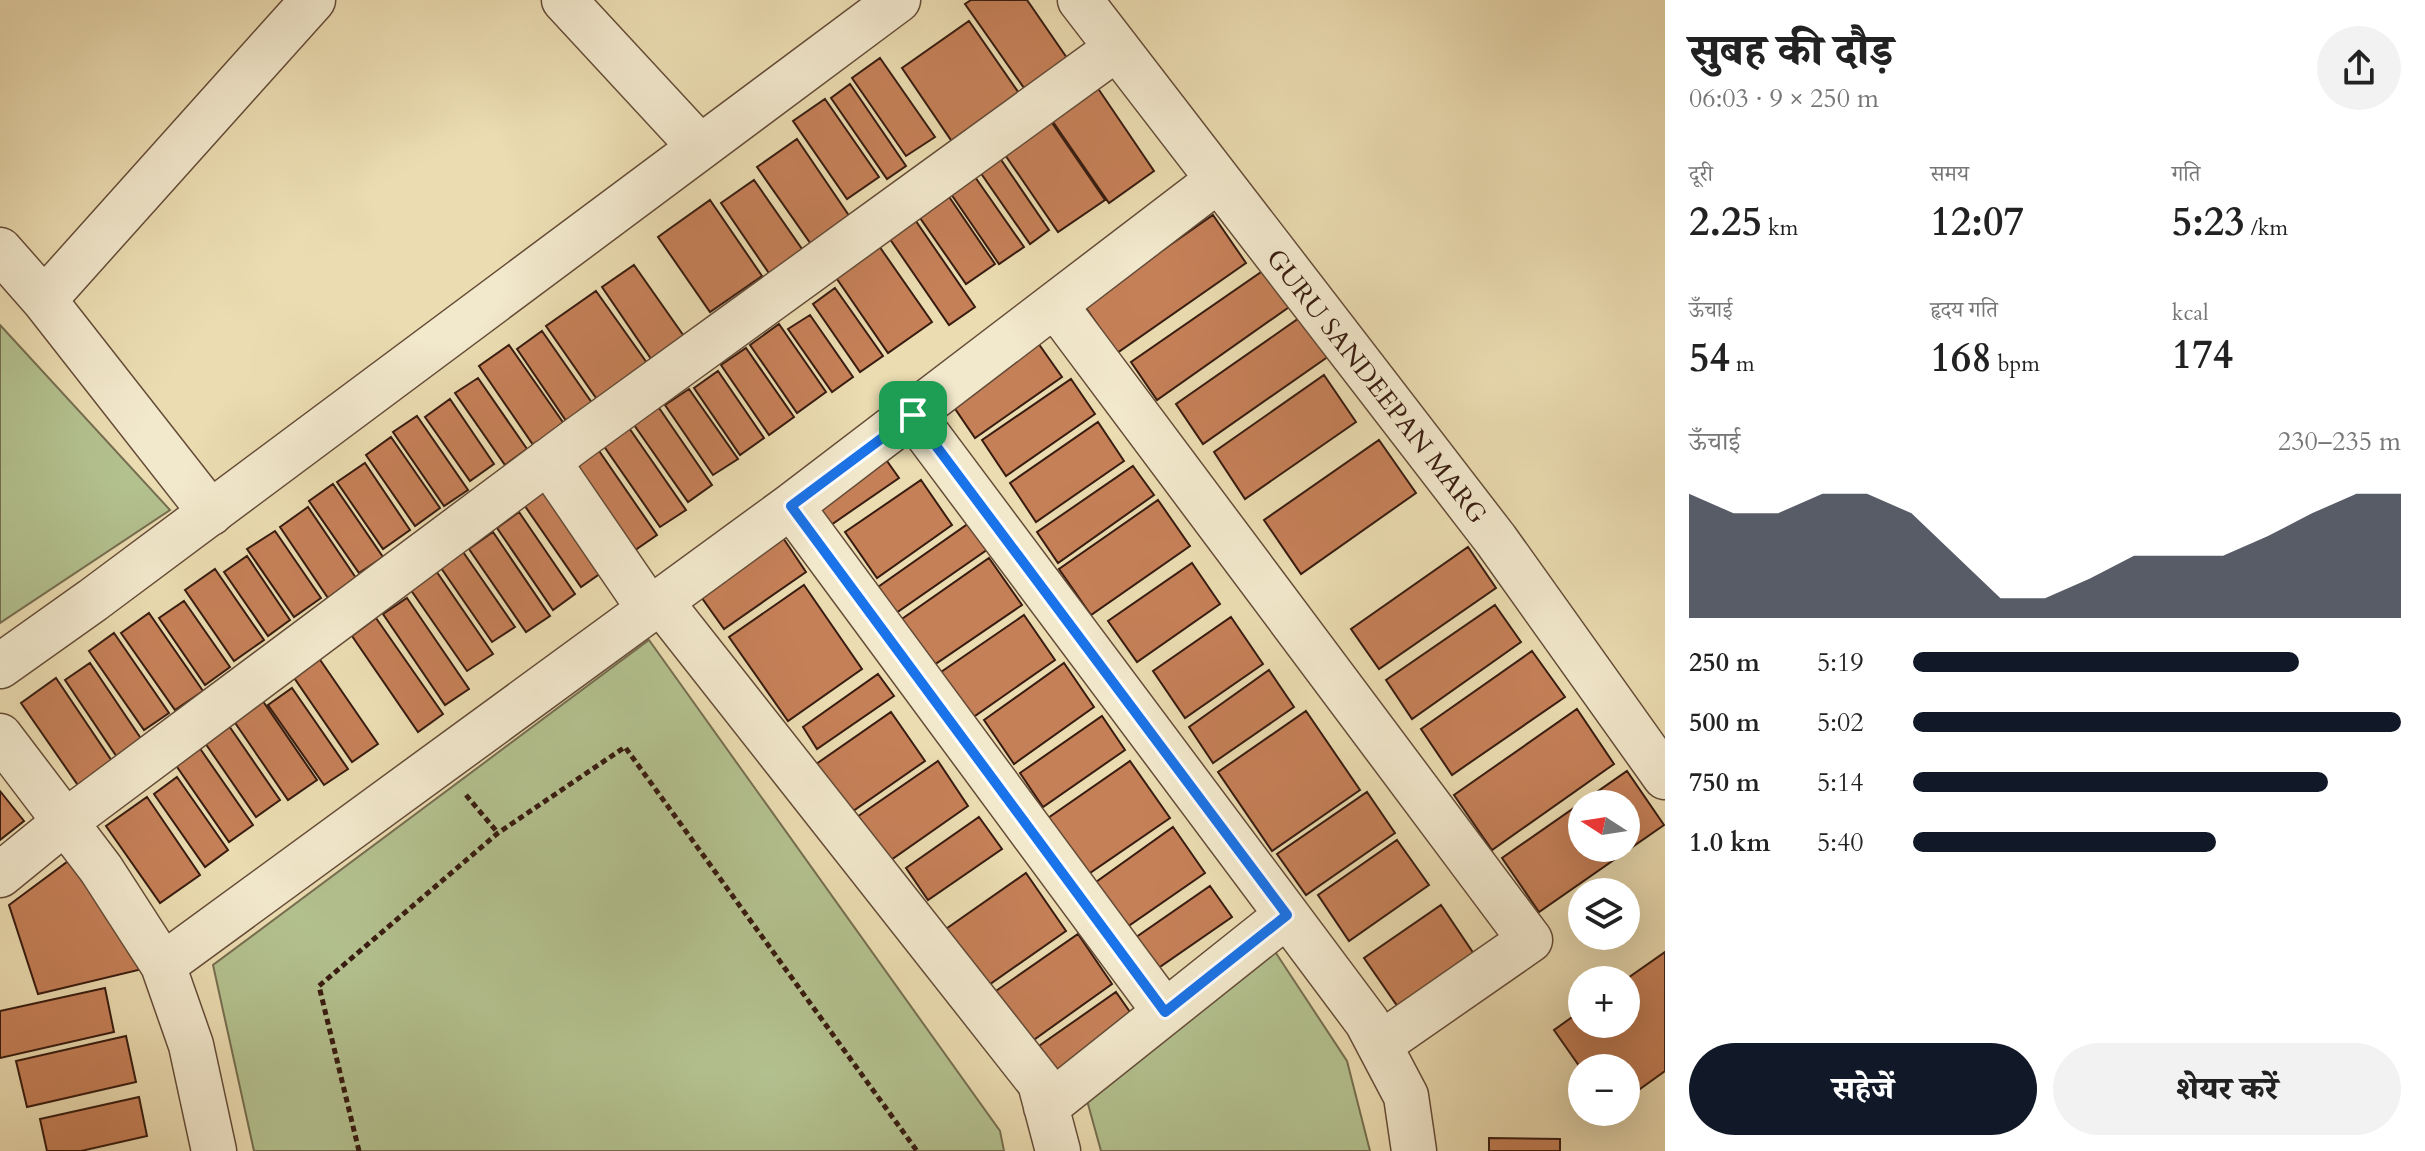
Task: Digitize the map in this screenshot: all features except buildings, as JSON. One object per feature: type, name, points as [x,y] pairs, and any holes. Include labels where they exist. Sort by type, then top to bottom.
[{"type":"street","points":[[44,300],[313,0]]},
{"type":"street","points":[[564,0],[700,147]]},
{"type":"street","points":[[0,666],[211,513],[898,0]]},
{"type":"street","name":"GURU SANDEEPAN MARG","points":[[1080,0],[1496,540],[1665,777]]},
{"type":"street","points":[[0,875],[65,822],[548,461],[1117,48]]},
{"type":"street","points":[[163,965],[791,506],[1218,180]]},
{"type":"street","points":[[0,250],[44,300],[211,513]]},
{"type":"street","points":[[1055,305],[1530,940],[1379,1045]]},
{"type":"street","points":[[913,415],[1367,1022],[1406,1096],[1414,1151]]},
{"type":"street","points":[[548,461],[656,606],[1040,1083],[1058,1151]]},
{"type":"street","points":[[791,506],[1165,1012]]},
{"type":"street","points":[[0,736],[101,869],[163,965],[191,1045],[214,1151]]},
{"type":"street","points":[[1046,1107],[1287,915]]},
{"type":"path","points":[[359,1151],[319,986],[498,833],[625,747],[917,1151]]},
{"type":"green space","points":[[0,325],[170,510],[0,623]]},
{"type":"green space","points":[[649,640],[1000,1131],[1004,1151],[254,1151],[213,965]]},
{"type":"green space","points":[[1270,944],[1347,1061],[1370,1151],[1101,1151],[1083,1086]]},
{"type":"route","points":[[913,415],[1287,915],[1165,1012],[791,506],[913,415]]}]
